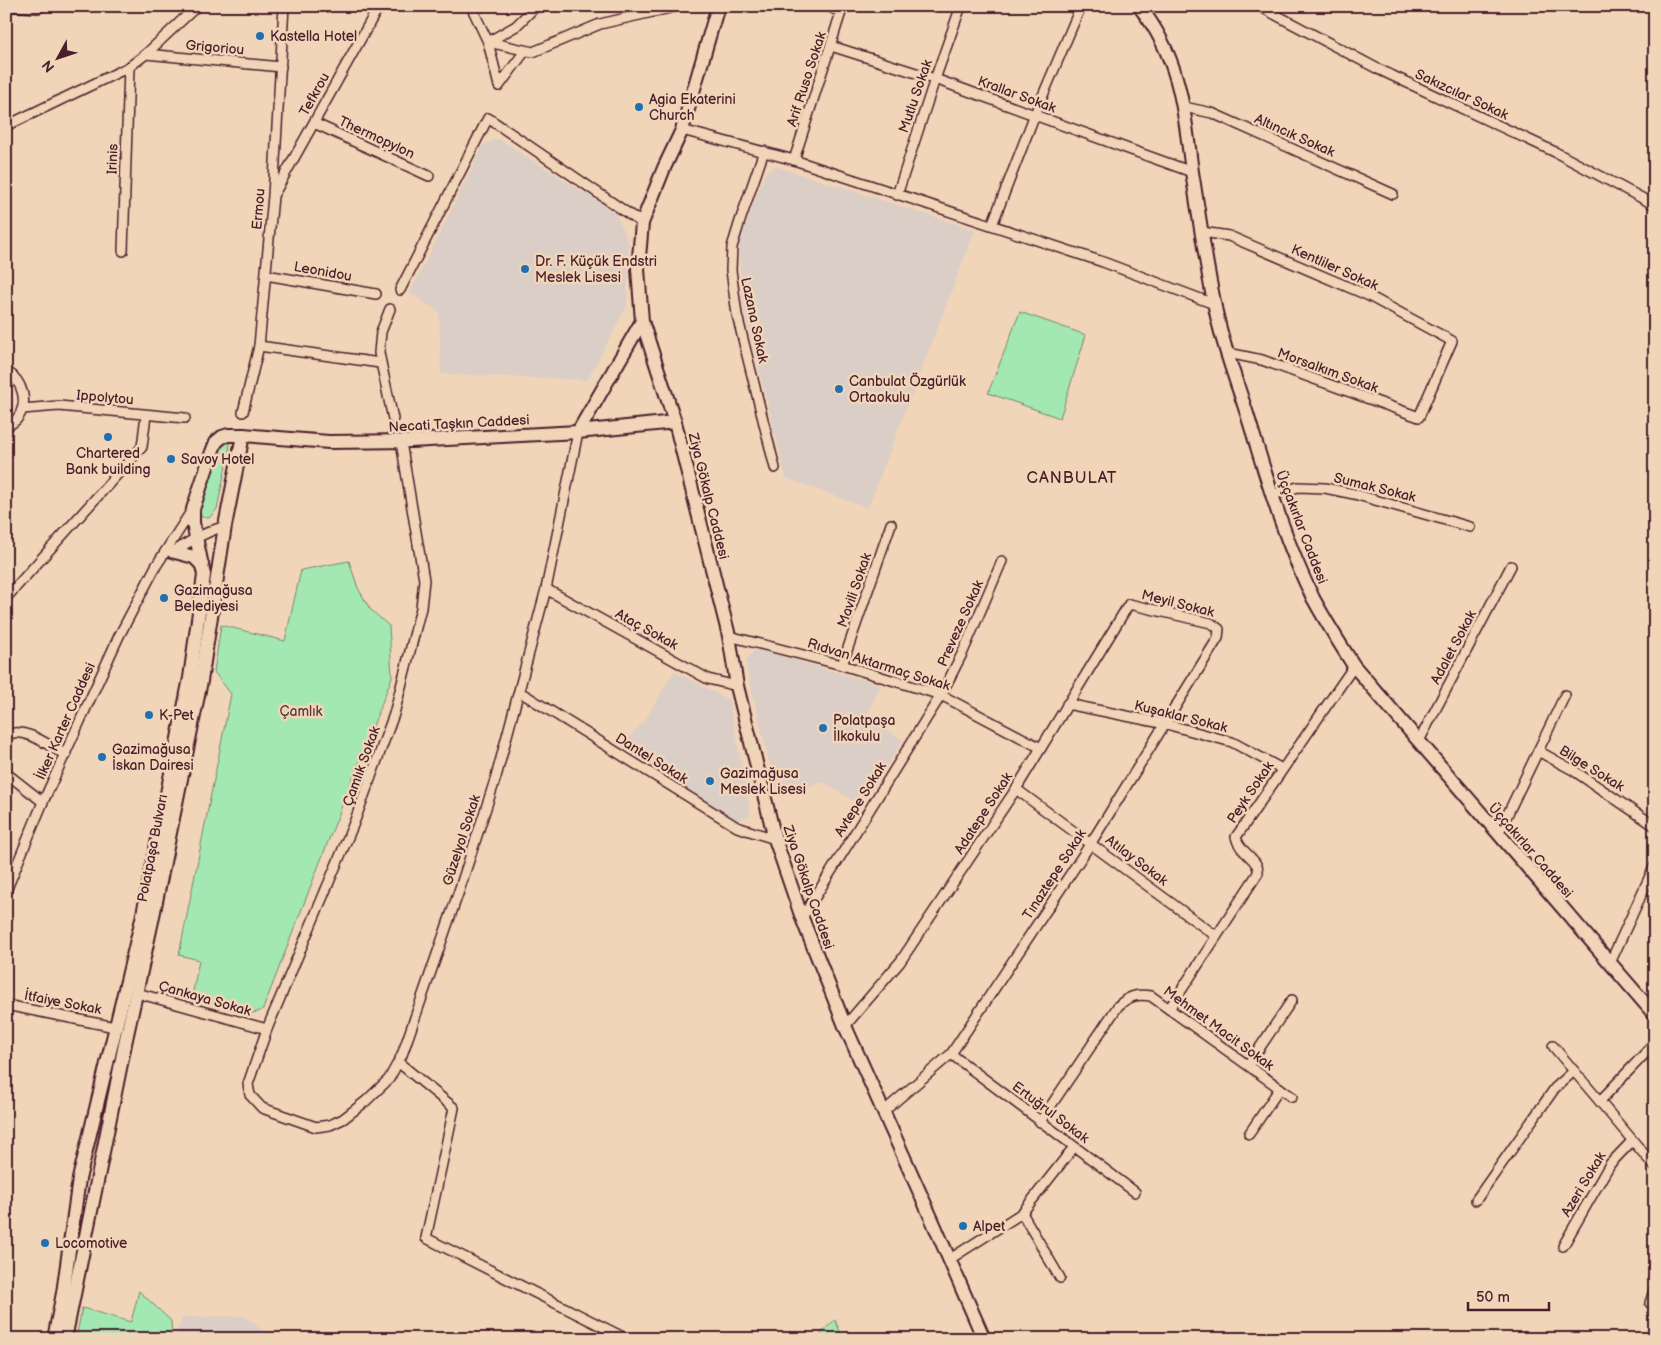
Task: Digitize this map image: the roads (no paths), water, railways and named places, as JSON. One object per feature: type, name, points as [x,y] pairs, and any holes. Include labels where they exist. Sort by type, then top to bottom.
[{"type":"main road","name":"Ziya Gökalp Caddesi","points":[[718,6],[682,130],[664,168],[642,223],[638,269],[642,321],[675,422],[729,636],[737,686],[775,839],[802,918],[845,1026],[984,1339]]},
{"type":"main road","name":"Üççakırlar Caddesi","points":[[1138,6],[1160,36],[1169,55],[1184,107],[1192,172],[1214,304],[1272,495],[1296,560],[1313,598],[1354,666],[1655,1015]]},
{"type":"main road","points":[[578,432],[642,321]]},
{"type":"main road","name":"Necati Taşkın Caddesi","points":[[243,435],[329,442],[401,442],[578,432],[675,422]]},
{"type":"main road","name":"Polatpaşa Bulvarı","points":[[54,1339],[69,1295],[137,993],[200,681],[225,526],[243,435],[222,437],[216,442],[193,509],[193,523],[204,575],[190,678],[142,919],[79,1179],[69,1295],[65,1339]]},
{"type":"main road","points":[[175,552],[194,557],[202,565]]},
{"type":"street","points":[[6,14],[9,6],[38,8],[43,6]]},
{"type":"street","points":[[6,126],[129,67],[146,54],[197,6]]},
{"type":"street","name":"Ermou","points":[[243,412],[259,346],[273,196],[284,6]]},
{"type":"street","name":"Tefkrou","points":[[273,196],[379,6]]},
{"type":"street","points":[[471,6],[488,42],[499,86],[525,51]]},
{"type":"street","points":[[488,42],[516,26],[536,6]]},
{"type":"street","points":[[488,42],[533,52],[600,24],[679,6]]},
{"type":"street","points":[[827,6],[842,9]]},
{"type":"street","name":"Mutlu Sokak","points":[[897,195],[935,79],[962,6]]},
{"type":"street","points":[[992,225],[1035,114],[1081,6]]},
{"type":"street","name":"Sakızcılar Sokak","points":[[1259,6],[1378,69],[1555,152],[1655,205]]},
{"type":"street","name":"Arif Ruso Sokak","points":[[794,160],[842,9]]},
{"type":"street","name":"Krallar Sokak","points":[[831,46],[935,79],[1192,172]]},
{"type":"street","name":"Grigoriou","points":[[146,54],[281,67]]},
{"type":"street","name":"Irinis","points":[[123,251],[129,67]]},
{"type":"street","name":"Altıncık Sokak","points":[[1184,107],[1212,113],[1393,194]]},
{"type":"street","points":[[400,290],[488,118],[642,223]]},
{"type":"street","name":"Thermopylon","points":[[314,123],[429,176]]},
{"type":"street","points":[[682,130],[794,160],[1104,262],[1214,304]]},
{"type":"street","name":"Lazana Sokak","points":[[764,151],[732,247],[731,270],[737,315],[775,468]]},
{"type":"street","name":"Kentliler Sokak","points":[[1202,232],[1228,236],[1367,295],[1452,342],[1418,417]]},
{"type":"street","name":"Leonidou","points":[[266,275],[376,294]]},
{"type":"street","points":[[390,309],[381,332],[379,353],[393,418]]},
{"type":"street","points":[[259,346],[380,363]]},
{"type":"street","name":"Morsalkım Sokak","points":[[1228,352],[1262,360],[1418,417]]},
{"type":"street","points":[[6,427],[16,420],[22,409],[24,398],[22,388],[7,370]]},
{"type":"street","name":"Ippolytou","points":[[22,409],[59,406],[185,418]]},
{"type":"street","points":[[6,598],[142,447],[146,415]]},
{"type":"street","name":"Güzelyol Sokak","points":[[248,1084],[250,1095],[262,1108],[316,1127],[330,1125],[342,1119],[366,1101],[388,1079],[402,1055],[496,777],[546,589],[578,432]]},
{"type":"street","name":"Çamlık Sokak","points":[[248,1084],[267,1029],[354,823],[394,714],[421,608],[424,580],[401,442]]},
{"type":"street","name":"Sumak Sokak","points":[[1272,495],[1298,487],[1326,488],[1354,494],[1470,527]]},
{"type":"street","name":"İlker Karter Caddesi","points":[[6,891],[43,802],[119,636],[156,566],[193,509]]},
{"type":"street","name":"Mavili Sokak","points":[[842,665],[891,524]]},
{"type":"street","name":"İlker Karter Caddesi","points":[[156,566],[197,537],[225,526]]},
{"type":"street","name":"Preveze Sokak","points":[[941,695],[963,652],[1002,562]]},
{"type":"street","name":"Adalet Sokak","points":[[1418,741],[1511,566]]},
{"type":"street","name":"Ataç Sokak","points":[[546,589],[708,679],[737,686]]},
{"type":"street","name":"Meyil Sokak","points":[[1129,604],[1212,623],[1219,628]]},
{"type":"street","name":"Adatepe Sokak","points":[[845,1026],[900,962],[1016,789],[1129,604]]},
{"type":"street","name":"Tınaztepe Sokak","points":[[883,1112],[951,1054],[1091,843],[1166,724],[1218,638],[1219,628]]},
{"type":"street","name":"Rıdvan Aktarmaç Sokak","points":[[729,636],[842,665],[941,695],[1041,748]]},
{"type":"street","name":"Peyk Sokak","points":[[1169,1009],[1258,873],[1257,864],[1237,845],[1236,838],[1354,666]]},
{"type":"street","name":"Dantel Sokak","points":[[520,692],[737,827],[775,839]]},
{"type":"street","name":"Avtepe Sokak","points":[[802,918],[941,695]]},
{"type":"street","points":[[1498,834],[1565,695]]},
{"type":"street","name":"Kuşaklar Sokak","points":[[1067,704],[1166,724],[1232,742],[1282,769]]},
{"type":"street","points":[[6,735],[20,732],[30,735],[66,755]]},
{"type":"street","name":"Bilge Sokak","points":[[1538,751],[1580,775],[1655,826]]},
{"type":"street","points":[[6,773],[43,802]]},
{"type":"street","name":"Atılay Sokak","points":[[1016,789],[1216,936]]},
{"type":"street","points":[[1610,963],[1655,865]]},
{"type":"street","name":"Çankaya Sokak","points":[[137,993],[267,1029]]},
{"type":"street","name":"Mehmet Macit Sokak","points":[[1040,1122],[1118,1006],[1127,998],[1138,994],[1151,996],[1292,1097]]},
{"type":"street","points":[[1248,1065],[1292,1000]]},
{"type":"street","name":"İtfaiye Sokak","points":[[6,1005],[115,1027]]},
{"type":"street","points":[[1600,1101],[1655,1043]]},
{"type":"street","points":[[1553,1046],[1655,1167]]},
{"type":"street","name":"Ertuğrul Sokak","points":[[951,1054],[1134,1192]]},
{"type":"street","points":[[398,1062],[454,1108],[426,1238],[627,1339]]},
{"type":"street","points":[[1476,1200],[1555,1088],[1574,1071]]},
{"type":"street","points":[[1249,1134],[1280,1088]]},
{"type":"street","name":"Azeri Sokak","points":[[1562,1246],[1610,1164],[1632,1141]]},
{"type":"street","points":[[950,1259],[1022,1213],[1074,1147]]},
{"type":"street","points":[[1022,1213],[1060,1278]]},
{"type":"street","points":[[1650,1303],[1655,1288]]},
{"type":"place","name":"Kastella Hotel","points":[[260,36]]},
{"type":"place","name":"Agia Ekaterini Church","points":[[639,107]]},
{"type":"place","name":"Dr. F. Küçük Endstri Meslek Lisesi","points":[[525,269]]},
{"type":"place","name":"Canbulat Özgürlük Ortaokulu","points":[[839,389]]},
{"type":"place","name":"Chartered Bank building","points":[[108,437]]},
{"type":"place","name":"Savoy Hotel","points":[[171,459]]},
{"type":"place","name":"Gazimağusa Belediyesi","points":[[164,598]]},
{"type":"place","name":"K-Pet","points":[[149,715]]},
{"type":"place","name":"Polatpaşa İlkokulu","points":[[823,728]]},
{"type":"place","name":"Gazimağusa İskan Dairesi","points":[[102,757]]},
{"type":"place","name":"Gazimağusa Meslek Lisesi","points":[[710,781]]},
{"type":"place","name":"Alpet","points":[[963,1226]]},
{"type":"place","name":"Locomotive","points":[[45,1243]]},
{"type":"district","name":"CANBULAT","points":[[1072,477]]},
{"type":"park label","name":"Çamlık","points":[[301,711]]}]
